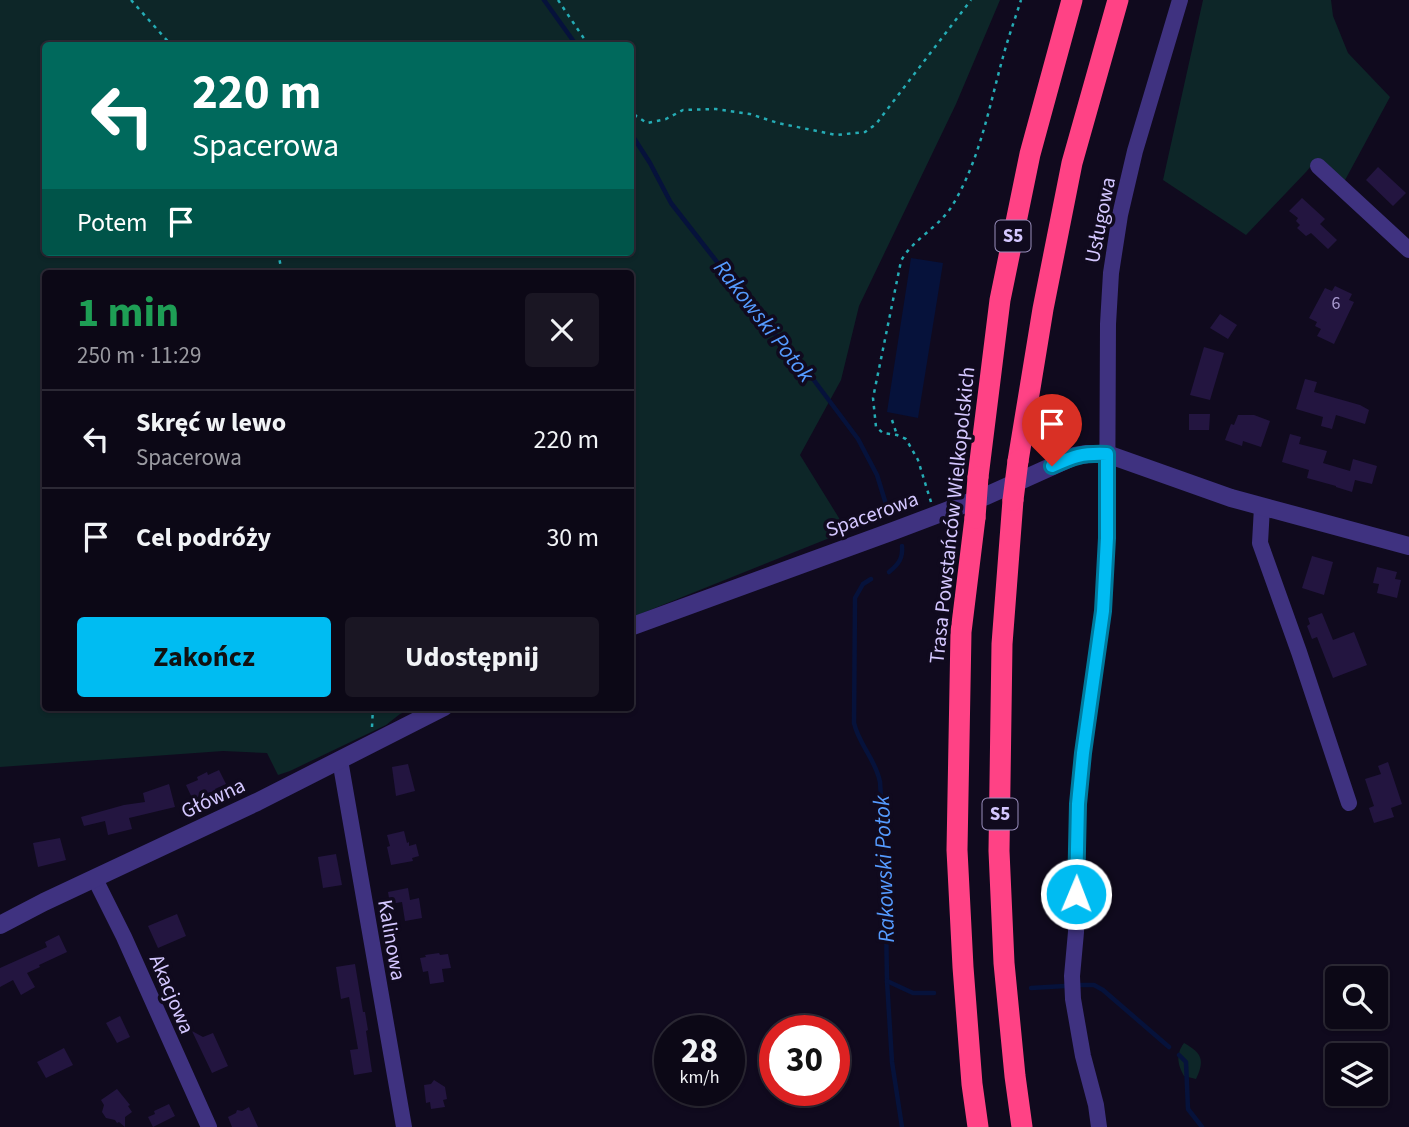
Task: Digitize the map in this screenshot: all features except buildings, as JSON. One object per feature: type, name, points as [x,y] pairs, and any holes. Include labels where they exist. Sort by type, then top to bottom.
[{"type":"highway","name":"Trasa Powstańców Wielkopolskich","points":[[978,1127],[963,967],[957,850],[961,632],[1000,300],[1030,154],[1072,0]]},
{"type":"highway","name":"S5","points":[[1022,1127],[1004,963],[999,851],[1002,643],[1013,500],[1043,309],[1072,163],[1118,0]]},
{"type":"street","name":"Usługowa","points":[[1099,1127],[1083,1056],[1073,999],[1072,976],[1076,932],[1078,804],[1103,611],[1107,538],[1111,273],[1135,151],[1180,0]]},
{"type":"street","points":[[1318,166],[1409,250]]},
{"type":"street","name":"Spacerowa","points":[[634,626],[986,496],[1075,456],[1087,454],[1107,454],[1231,498],[1409,546]]},
{"type":"street","points":[[1262,507],[1260,543],[1349,803]]},
{"type":"street","name":"Główna","points":[[0,925],[257,802],[436,711]]},
{"type":"street","name":"Kalinowa","points":[[340,760],[404,1127]]},
{"type":"street","name":"Akacjowa","points":[[95,878],[209,1127]]},
{"type":"path","points":[[131,0],[168,42]]},
{"type":"path","points":[[558,0],[586,42]]},
{"type":"path","points":[[634,113],[647,123],[666,119],[683,110],[716,109],[750,114],[778,123],[836,135],[865,132],[876,124],[971,0]]},
{"type":"path","points":[[935,515],[918,460],[906,439],[884,433],[876,427],[873,398],[901,261],[904,254],[940,222],[952,206],[967,175],[983,133],[1021,0]]},
{"type":"path","points":[[892,421],[897,435]]},
{"type":"green space","points":[[0,0],[1000,0],[956,104],[859,306],[841,380],[800,455],[847,531],[634,616],[634,270],[42,270],[42,711],[406,711],[386,725],[278,775],[267,753],[223,751],[0,767]]},
{"type":"green space","points":[[1203,0],[1331,0],[1333,16],[1348,53],[1390,97],[1344,182],[1318,158],[1246,235],[1163,180]]},
{"type":"green space","points":[[1184,1043],[1195,1050],[1200,1058],[1196,1079],[1184,1076],[1180,1068],[1178,1056]]},
{"type":"water","points":[[911,258],[943,263],[918,418],[887,412]]},
{"type":"waterway","name":"Rakowski Potok","points":[[544,0],[574,42]]},
{"type":"waterway","name":"Rakowski Potok","points":[[634,138],[671,203],[858,439],[877,475],[889,514]]},
{"type":"waterway","name":"Rakowski Potok","points":[[889,572],[900,560],[902,546]]},
{"type":"waterway","name":"Rakowski Potok","points":[[871,579],[863,584],[855,598],[854,723],[880,782],[892,1062],[902,1127]]},
{"type":"waterway","points":[[887,981],[913,993],[934,993]]},
{"type":"waterway","points":[[1080,985],[1094,985],[1103,990],[1169,1047]]},
{"type":"waterway","points":[[1031,988],[1065,986]]},
{"type":"waterway","points":[[1179,1055],[1186,1062],[1188,1109],[1202,1127]]},
{"type":"route","points":[[1052,466],[1075,456],[1107,454],[1107,538],[1103,611],[1078,804],[1076,894]]}]
